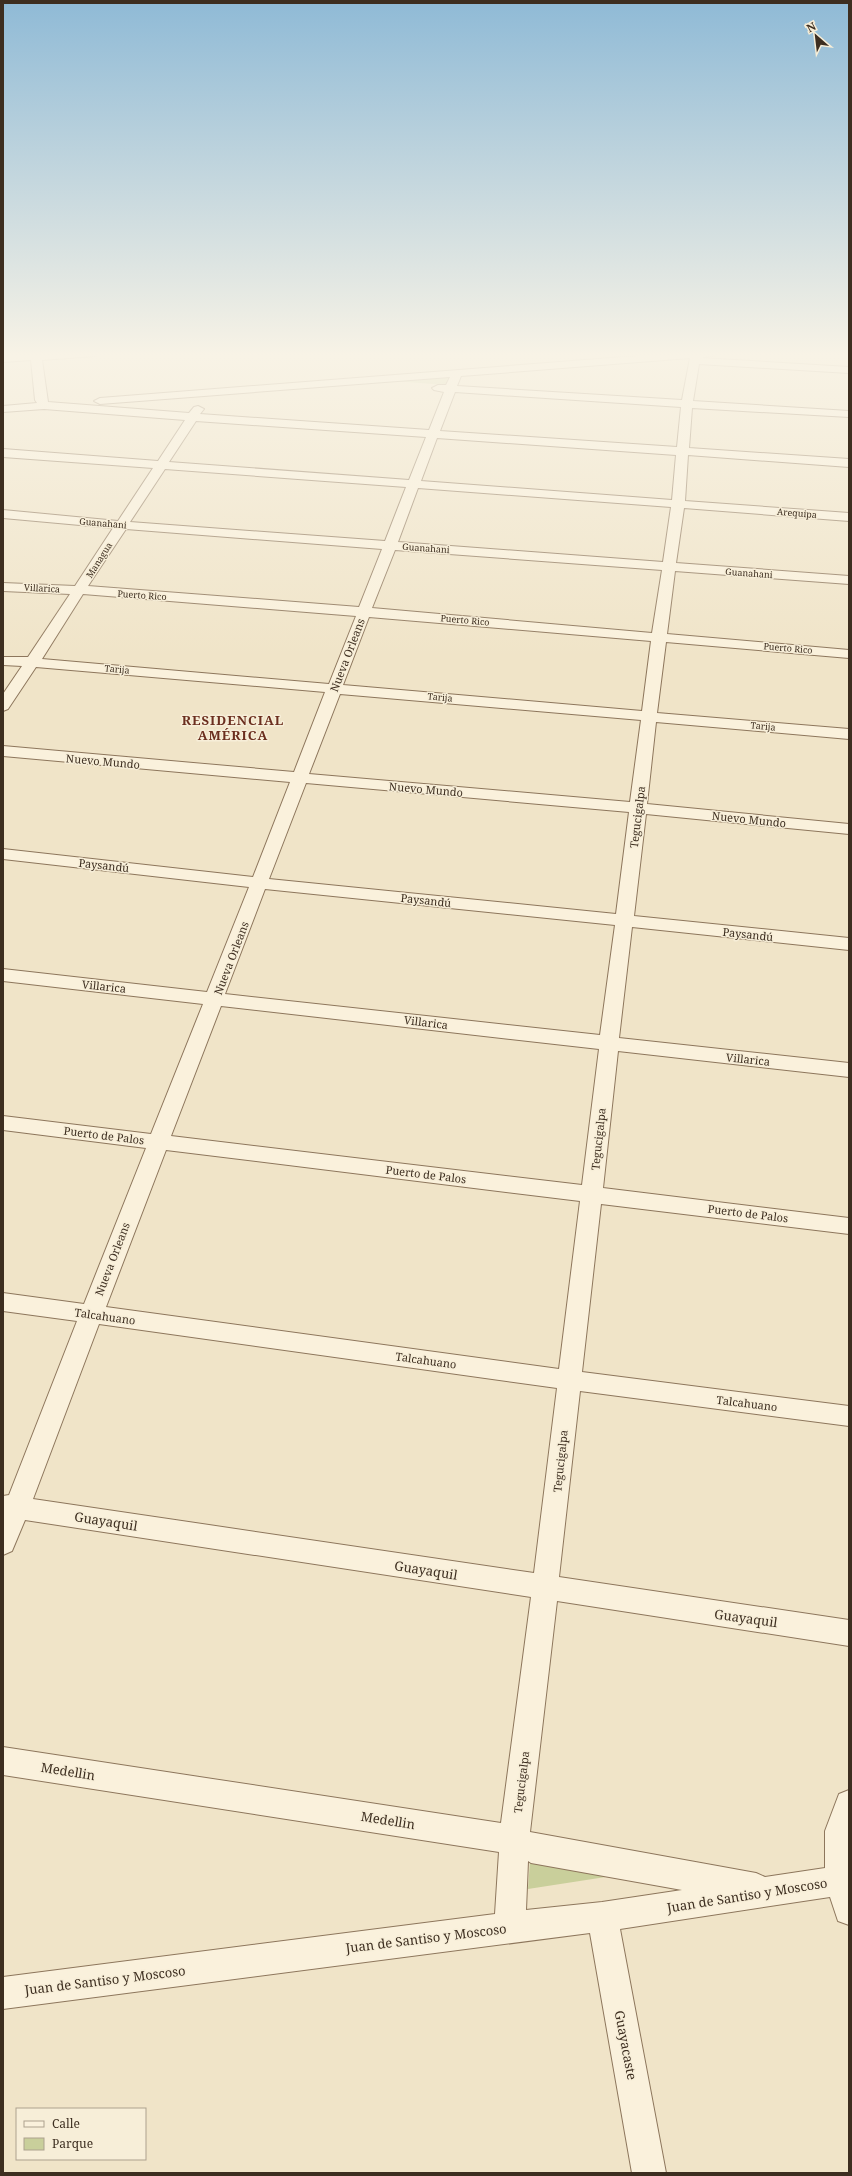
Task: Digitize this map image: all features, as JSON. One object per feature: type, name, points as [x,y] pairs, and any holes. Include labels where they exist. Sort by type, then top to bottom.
[{"type":"street","name":"Arequipa","points":[[22,455],[849,517]]},
{"type":"street","name":"Managua","points":[[3,706],[80,590],[120,525],[168,455]]},
{"type":"street","name":"Nueva Orleans","points":[[3,1543],[10,1507],[91,1314],[158,1141],[216,998],[425,455]]},
{"type":"street","name":"Tegucigalpa","points":[[510,1927],[514,1840],[649,716],[684,455]]},
{"type":"street","points":[[719,455],[849,464]]},
{"type":"street","name":"Guanahani","points":[[3,514],[120,525],[849,580]]},
{"type":"street","points":[[3,521],[51,519]]},
{"type":"street","name":"Villarica","points":[[3,586],[80,590]]},
{"type":"street","name":"Puerto Rico","points":[[80,590],[364,612],[849,654]]},
{"type":"street","points":[[3,661],[31,662]]},
{"type":"street","name":"Tarija","points":[[31,662],[849,734]]},
{"type":"street","name":"Nuevo Mundo","points":[[3,751],[299,779],[638,808],[849,829]]},
{"type":"street","name":"Paysandú","points":[[3,854],[260,883],[849,944]]},
{"type":"street","name":"Villarica","points":[[3,975],[849,1070]]},
{"type":"street","name":"Puerto de Palos","points":[[3,1123],[849,1226]]},
{"type":"street","name":"Talcahuano","points":[[3,1302],[569,1380],[849,1416]]},
{"type":"street","name":"Guayaquil","points":[[10,1507],[849,1633]]},
{"type":"street","name":"Medellin","points":[[3,1761],[514,1840],[531,1848],[770,1890]]},
{"type":"street","points":[[849,1804],[840,1830],[849,1910]]},
{"type":"street","name":"Juan de Santiso y Moscoso","points":[[3,1993],[510,1927],[602,1917],[770,1890],[845,1880]]},
{"type":"street","name":"Guayacaste","points":[[602,1917],[649,2173]]},
{"type":"green space","points":[[531,1848],[638,1872],[528,1889]]},
{"type":"district","name":"RESIDENCIAL AMÉRICA","points":[[233,728]]}]
